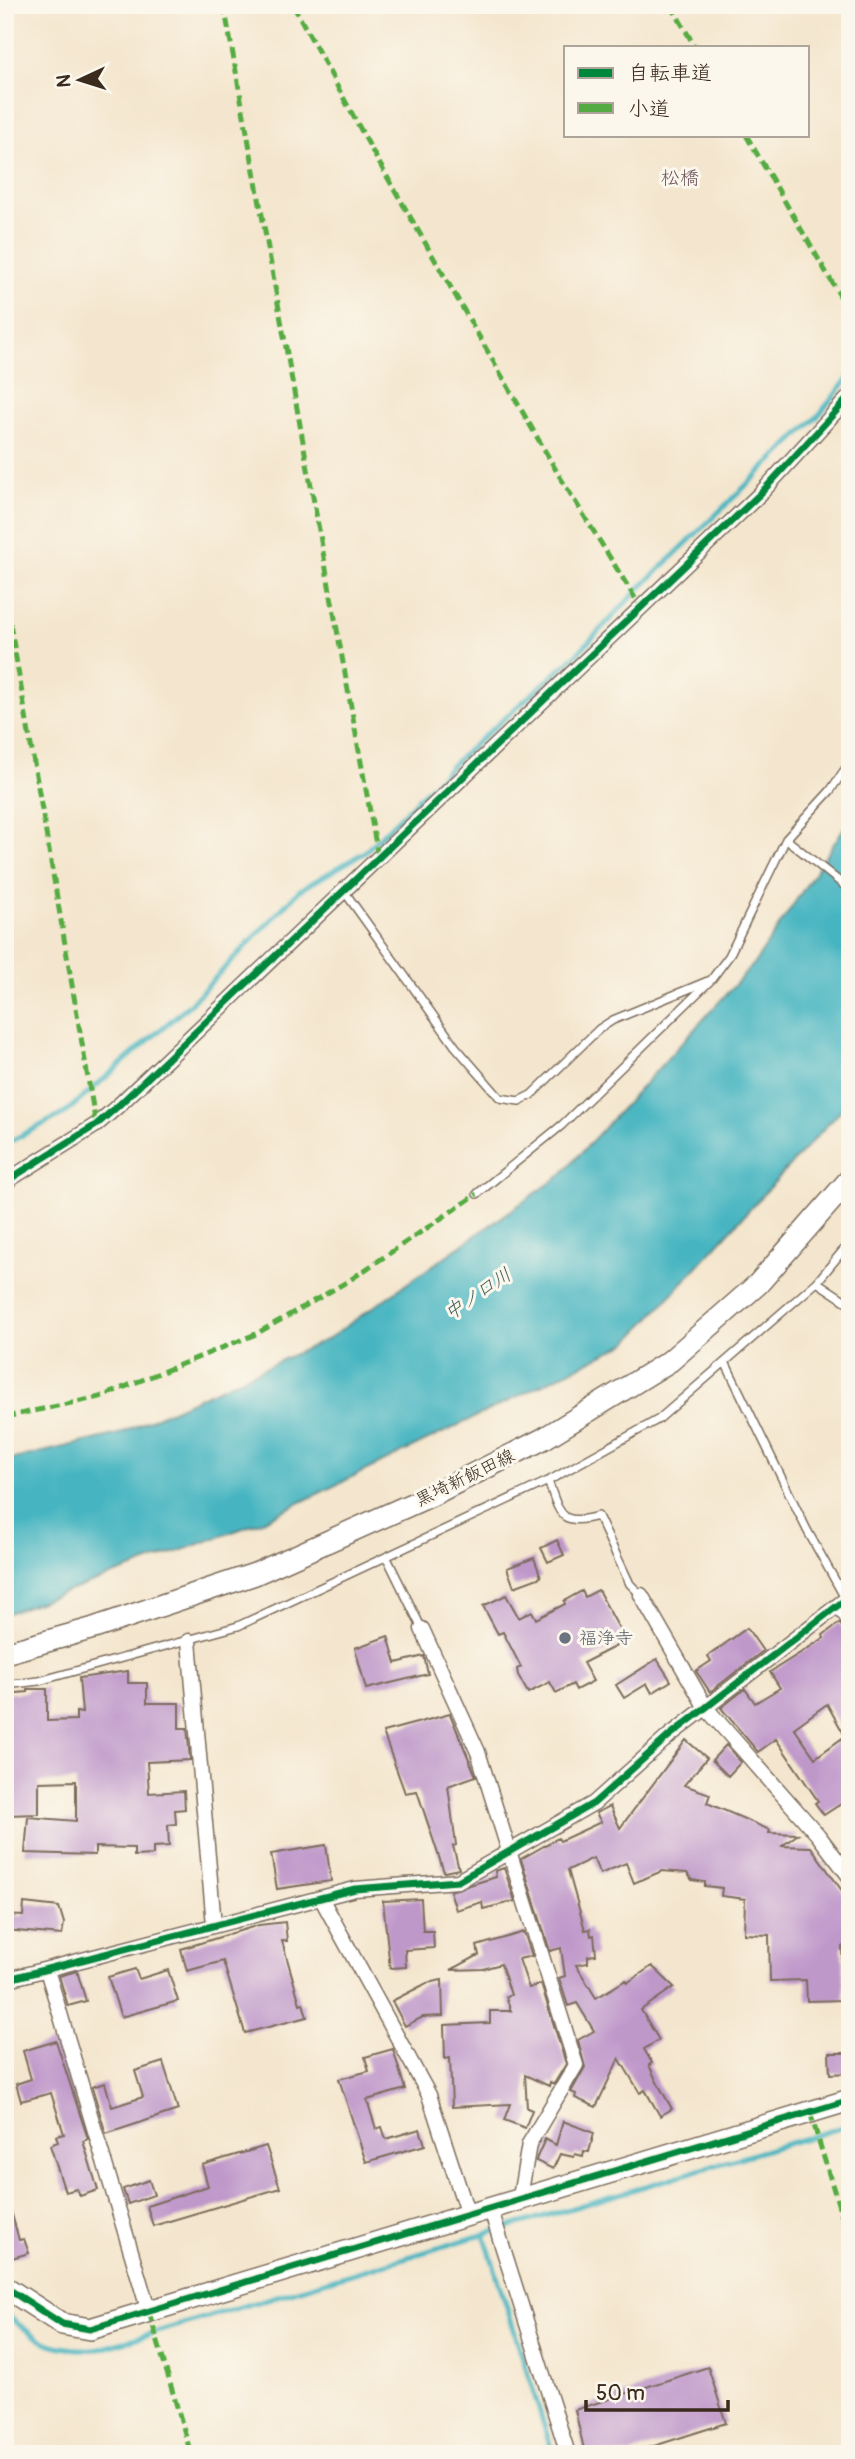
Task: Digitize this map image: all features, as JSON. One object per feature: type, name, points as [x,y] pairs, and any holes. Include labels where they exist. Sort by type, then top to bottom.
[{"type":"main road","name":"黒埼新飯田線","points":[[5,1653],[94,1628],[255,1574],[432,1495],[543,1439],[670,1361],[758,1284],[850,1179]]},
{"type":"main road","points":[[5,2287],[62,2324],[89,2329],[520,2197],[850,2100]]},
{"type":"street","points":[[5,1182],[96,1125],[761,493],[850,396]]},
{"type":"street","points":[[641,1595],[706,1708],[818,1835],[850,1877]]},
{"type":"street","points":[[5,1980],[355,1889],[458,1881],[594,1803],[706,1708],[845,1601],[850,1622]]},
{"type":"street","points":[[422,1629],[478,1752],[576,2065],[529,2144],[520,2197]]},
{"type":"street","points":[[189,1641],[214,1925]]},
{"type":"street","points":[[321,1898],[429,2095],[468,2215]]},
{"type":"street","points":[[47,1970],[149,2312]]},
{"type":"street","points":[[490,2207],[568,2454]]},
{"type":"lane","points":[[477,1194],[562,1125],[711,980],[729,956],[786,839],[830,791],[850,762]]},
{"type":"lane","points":[[786,839],[850,890]]},
{"type":"lane","points":[[344,890],[456,1046],[500,1098],[519,1101],[531,1095],[599,1029],[613,1020],[711,980]]},
{"type":"lane","points":[[5,1685],[38,1681],[238,1626],[548,1481],[659,1419],[817,1282],[850,1242]]},
{"type":"lane","points":[[817,1282],[850,1304]]},
{"type":"lane","points":[[726,1363],[807,1530],[845,1601]]},
{"type":"lane","points":[[548,1481],[562,1517],[569,1521],[598,1517],[630,1584],[641,1595]]},
{"type":"lane","points":[[387,1558],[422,1629]]},
{"type":"water","name":"中ノ口川","points":[[850,819],[850,1100],[627,1343],[260,1522],[5,1614],[5,1461],[119,1434],[328,1339],[560,1176],[754,964]]},
{"type":"building","points":[[557,1540],[564,1555],[548,1562],[541,1548]]},
{"type":"building","points":[[534,1558],[541,1577],[514,1587],[507,1568]]},
{"type":"building","points":[[598,1590],[626,1641],[583,1663],[593,1681],[576,1690],[573,1684],[556,1693],[550,1682],[528,1693],[518,1675],[517,1669],[521,1667],[503,1632],[498,1634],[483,1606],[506,1595],[519,1618],[532,1611],[536,1619],[565,1604],[564,1601],[582,1591],[585,1597]]},
{"type":"building","points":[[839,1623],[850,1635],[850,1798],[824,1815],[815,1803],[818,1801],[776,1739],[758,1752],[721,1708],[745,1689],[755,1703],[780,1688],[770,1672],[824,1638],[823,1635]],"holes":[[[827,1704],[845,1736],[815,1758],[794,1728]]]},
{"type":"building","points":[[747,1628],[763,1651],[710,1692],[696,1671],[711,1661],[708,1656]]},
{"type":"building","points":[[388,1636],[396,1663],[424,1656],[428,1674],[366,1689],[355,1648]]},
{"type":"building","points":[[657,1659],[671,1681],[652,1693],[647,1684],[624,1698],[616,1685]]},
{"type":"building","points":[[128,1671],[128,1683],[147,1683],[147,1703],[179,1703],[179,1728],[187,1728],[190,1760],[147,1762],[149,1793],[184,1791],[185,1809],[175,1810],[176,1824],[168,1825],[169,1846],[153,1847],[153,1855],[134,1856],[134,1848],[95,1847],[95,1855],[25,1853],[28,1817],[76,1821],[76,1781],[39,1782],[39,1814],[5,1815],[5,1694],[28,1692],[28,1689],[47,1689],[47,1721],[76,1720],[76,1712],[82,1713],[79,1678]]},
{"type":"building","points":[[450,1714],[476,1776],[448,1786],[456,1845],[453,1846],[459,1869],[444,1872],[417,1791],[405,1793],[383,1732]]},
{"type":"building","points":[[686,1740],[707,1758],[684,1785],[710,1794],[707,1803],[770,1830],[769,1833],[798,1834],[782,1846],[811,1847],[850,1902],[850,1941],[842,1947],[844,2000],[807,2001],[806,1980],[770,1981],[769,1935],[744,1934],[745,1899],[721,1896],[722,1888],[705,1886],[705,1882],[692,1880],[687,1873],[662,1871],[634,1883],[626,1863],[600,1874],[593,1858],[568,1870],[585,1930],[590,1929],[591,1936],[594,1935],[596,1955],[588,1956],[588,1963],[576,1965],[596,1998],[626,1980],[627,1983],[652,1966],[674,1987],[641,2010],[659,2040],[644,2049],[652,2063],[649,2065],[672,2109],[660,2116],[645,2090],[640,2093],[619,2058],[596,2107],[575,2098],[576,2094],[571,2092],[585,2067],[578,2040],[594,2031],[577,2003],[568,2006],[559,1978],[565,1976],[561,1948],[550,1951],[521,1859],[558,1838],[560,1841],[601,1822],[596,1813],[610,1806],[620,1828]]},
{"type":"building","points":[[726,1745],[741,1762],[728,1776],[712,1760]]},
{"type":"building","points":[[326,1845],[331,1881],[277,1889],[271,1854]]},
{"type":"building","points":[[504,1868],[515,1901],[483,1909],[482,1902],[456,1910],[450,1891],[496,1877],[495,1871]]},
{"type":"building","points":[[421,1899],[423,1931],[433,1931],[434,1948],[405,1950],[406,1967],[390,1968],[383,1901]]},
{"type":"building","points":[[24,1903],[59,1907],[64,1923],[62,1935],[5,1930],[5,1915],[23,1916]]},
{"type":"building","points":[[285,1922],[287,1941],[282,1941],[300,2004],[303,2003],[307,2017],[245,2033],[223,1961],[187,1971],[181,1949],[259,1925]]},
{"type":"building","points":[[524,1932],[532,1956],[519,1959],[529,1988],[541,1984],[566,2064],[554,2084],[550,2082],[549,2086],[525,2075],[527,2108],[532,2110],[525,2128],[504,2120],[510,2104],[452,2107],[450,2058],[445,2059],[444,2025],[490,2023],[490,2011],[511,2011],[506,1997],[511,1995],[501,1964],[483,1969],[451,1970],[479,1955],[477,1946]]},
{"type":"building","points":[[135,1969],[139,1979],[168,1970],[178,2001],[121,2017],[108,1977]]},
{"type":"building","points":[[77,1971],[86,2001],[68,2006],[59,1976]]},
{"type":"building","points":[[442,1980],[443,2016],[423,2017],[405,2026],[392,2001],[427,1983]]},
{"type":"building","points":[[56,2041],[88,2139],[83,2141],[98,2190],[80,2196],[77,2189],[65,2192],[50,2145],[58,2142],[56,2136],[64,2134],[51,2093],[21,2101],[16,2084],[31,2079],[23,2051]]},
{"type":"building","points":[[393,2049],[405,2089],[367,2100],[376,2129],[382,2127],[386,2139],[420,2129],[425,2145],[366,2162],[339,2079],[369,2071],[365,2057]]},
{"type":"building","points":[[829,2053],[850,2053],[850,2073],[830,2074]]},
{"type":"building","points":[[163,2062],[178,2110],[106,2134],[92,2087],[105,2083],[112,2107],[143,2097],[135,2071]]},
{"type":"building","points":[[563,2121],[594,2133],[589,2152],[584,2151],[583,2156],[575,2154],[574,2157],[560,2154],[553,2169],[536,2161],[545,2139],[556,2145]]},
{"type":"building","points":[[266,2146],[280,2188],[153,2226],[147,2206],[208,2186],[202,2165]]},
{"type":"building","points":[[149,2180],[154,2195],[128,2204],[123,2189]]},
{"type":"building","points":[[5,2207],[10,2207],[19,2240],[24,2239],[29,2253],[5,2260]]},
{"type":"building","points":[[708,2367],[726,2423],[629,2454],[585,2454],[575,2410]]},
{"type":"waterway","points":[[5,1144],[65,1113],[190,1004],[300,890],[365,852],[455,762],[576,655],[638,590],[818,416],[850,376]]},
{"type":"waterway","points":[[5,2314],[48,2343],[70,2348],[100,2349],[850,2125]]},
{"type":"waterway","points":[[484,2234],[553,2454]]},
{"type":"marked path","points":[[224,5],[378,856]]},
{"type":"marked path","points":[[293,5],[374,154],[560,477],[640,606]]},
{"type":"marked path","points":[[671,5],[694,46]]},
{"type":"marked path","points":[[747,136],[850,313]]},
{"type":"marked path","points":[[5,594],[96,1125]]},
{"type":"marked path","points":[[5,1417],[100,1397],[256,1334],[350,1280],[477,1194]]},
{"type":"marked path","points":[[810,2112],[850,2243]]},
{"type":"marked path","points":[[149,2312],[191,2454]]},
{"type":"cycle path","points":[[5,1182],[96,1125],[119,1105],[761,493],[850,396]]},
{"type":"cycle path","points":[[5,1980],[355,1889],[458,1881],[594,1803],[669,1736],[850,1596]]},
{"type":"cycle path","points":[[5,2287],[62,2324],[90,2329],[850,2100]]},
{"type":"place","name":"福浄寺","points":[[565,1638]]},
{"type":"district","name":"松橋","points":[[680,178]]}]
